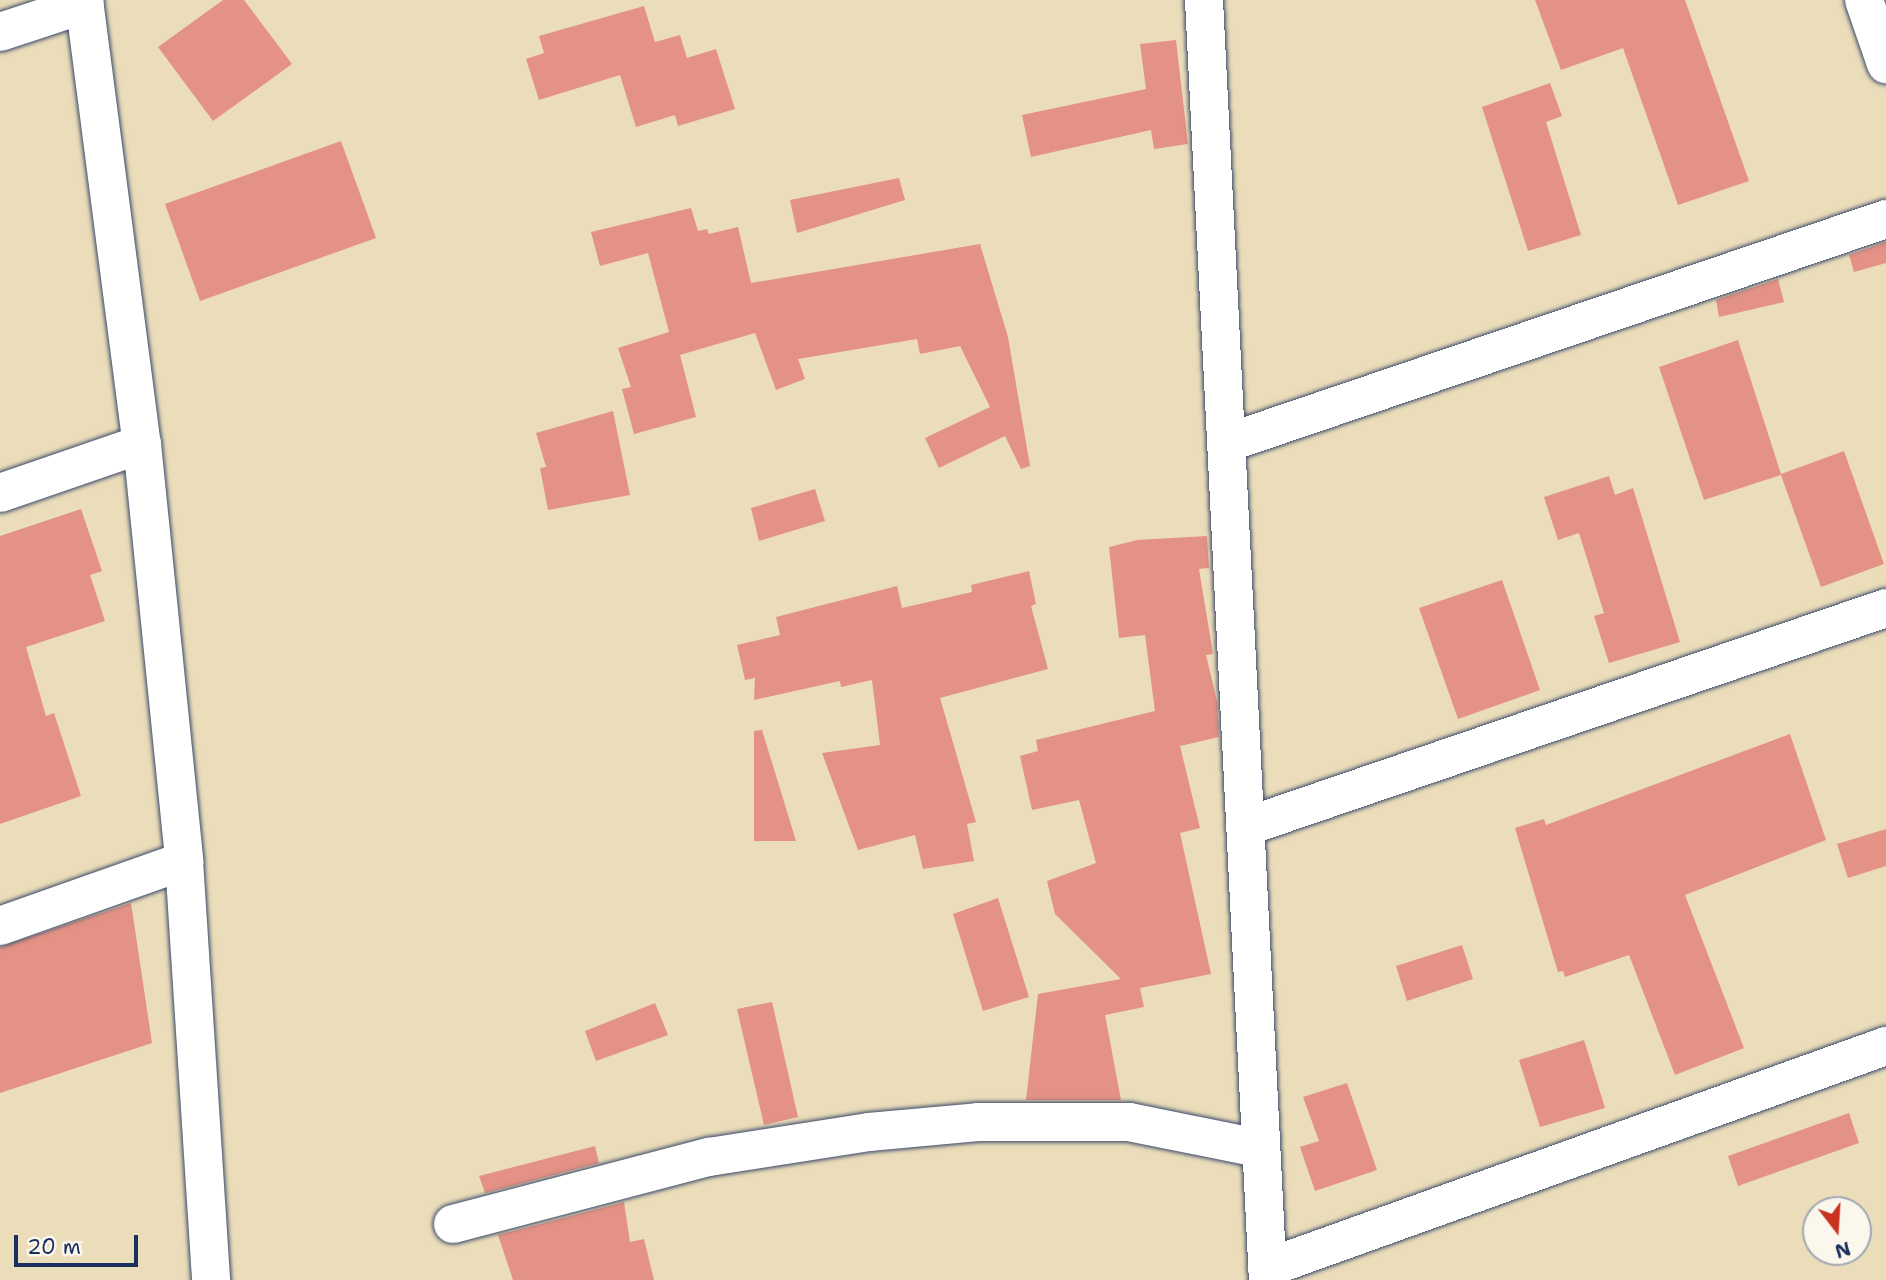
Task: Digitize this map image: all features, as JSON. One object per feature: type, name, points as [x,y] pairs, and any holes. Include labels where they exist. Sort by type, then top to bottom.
[{"type":"street","points":[[1204,0],[1227,443],[1258,1148],[1267,1274],[1886,1045]]},
{"type":"street","points":[[1864,0],[1886,64]]},
{"type":"street","points":[[0,32],[85,2],[142,444],[184,861],[210,1280]]},
{"type":"street","points":[[1227,443],[1886,219]]},
{"type":"street","points":[[0,493],[142,444]]},
{"type":"street","points":[[1245,827],[1886,608]]},
{"type":"street","points":[[0,926],[184,861]]},
{"type":"street","points":[[453,1224],[709,1157],[869,1132],[978,1122],[1129,1122],[1258,1148]]},
{"type":"building","points":[[223,0],[244,0],[292,64],[213,121],[158,47]]},
{"type":"building","points":[[1535,0],[1685,0],[1749,181],[1678,205],[1623,48],[1561,70]]},
{"type":"building","points":[[644,6],[655,42],[680,35],[687,58],[716,49],[735,109],[678,126],[675,115],[636,127],[620,75],[539,100],[526,59],[544,53],[539,36]]},
{"type":"building","points":[[1176,40],[1188,144],[1154,149],[1151,130],[1031,157],[1022,115],[1146,89],[1140,44]]},
{"type":"building","points":[[1550,83],[1562,116],[1546,122],[1581,235],[1528,251],[1482,107]]},
{"type":"building","points":[[341,141],[376,238],[200,301],[165,204]]},
{"type":"building","points":[[899,178],[905,200],[797,233],[790,200]]},
{"type":"building","points":[[691,208],[698,231],[707,229],[709,234],[738,227],[751,283],[980,244],[1008,337],[1030,466],[1021,469],[1005,436],[939,468],[925,438],[990,407],[960,346],[920,354],[917,339],[798,359],[805,379],[776,390],[755,333],[680,355],[696,417],[634,434],[622,389],[631,387],[618,348],[669,332],[648,253],[600,266],[591,232]]},
{"type":"building","points":[[1886,242],[1886,263],[1854,272],[1849,255]]},
{"type":"building","points":[[1778,279],[1784,302],[1719,317],[1716,300]]},
{"type":"building","points":[[1738,340],[1781,474],[1844,451],[1884,564],[1821,587],[1781,475],[1704,500],[1659,367]]},
{"type":"building","points":[[613,411],[630,495],[548,510],[540,468],[546,467],[536,433]]},
{"type":"building","points":[[1609,476],[1615,495],[1633,488],[1680,642],[1609,663],[1594,616],[1604,613],[1579,533],[1558,540],[1544,497]]},
{"type":"building","points":[[815,489],[825,521],[759,541],[751,508]]},
{"type":"building","points":[[81,509],[102,571],[90,575],[105,621],[26,647],[46,716],[54,713],[81,796],[0,824],[0,536]]},
{"type":"building","points":[[1207,536],[1209,568],[1199,569],[1213,654],[1206,655],[1217,701],[1219,737],[1180,746],[1200,828],[1180,833],[1211,974],[1140,988],[1144,1007],[1105,1015],[1121,1100],[1026,1100],[1038,994],[1121,979],[1055,914],[1047,881],[1096,863],[1079,800],[1032,810],[1020,756],[1038,751],[1036,740],[1155,711],[1145,635],[1119,638],[1109,547],[1137,540]]},
{"type":"building","points":[[1029,571],[1036,604],[1031,606],[1048,669],[940,698],[976,822],[967,824],[974,861],[923,869],[915,835],[858,850],[822,753],[880,745],[872,680],[841,687],[840,681],[754,700],[755,678],[745,680],[737,645],[780,635],[776,617],[897,586],[902,608],[972,592],[971,585]]},
{"type":"building","points":[[1502,580],[1540,690],[1458,719],[1419,608]]},
{"type":"building","points":[[762,730],[796,841],[754,841],[754,731]]},
{"type":"building","points":[[1790,734],[1826,840],[1685,895],[1744,1048],[1675,1075],[1629,955],[1565,977],[1563,971],[1558,972],[1515,828],[1544,819],[1546,825]]},
{"type":"building","points":[[1886,829],[1886,866],[1848,878],[1837,844]]},
{"type":"building","points":[[998,898],[1029,997],[983,1011],[953,914]]},
{"type":"building","points":[[131,903],[152,1043],[0,1093],[0,947]]},
{"type":"building","points":[[1462,945],[1473,979],[1407,1001],[1396,966]]},
{"type":"building","points":[[772,1002],[798,1117],[764,1125],[737,1009]]},
{"type":"building","points":[[655,1003],[668,1035],[596,1061],[585,1031]]},
{"type":"building","points":[[1584,1040],[1605,1108],[1540,1127],[1519,1060]]},
{"type":"building","points":[[1347,1083],[1377,1170],[1315,1191],[1300,1147],[1319,1141],[1303,1097]]},
{"type":"building","points":[[1849,1113],[1859,1143],[1738,1186],[1728,1156]]},
{"type":"building","points":[[595,1146],[599,1163],[485,1193],[479,1176]]},
{"type":"building","points":[[624,1202],[630,1242],[644,1239],[654,1280],[513,1280],[498,1235]]}]
